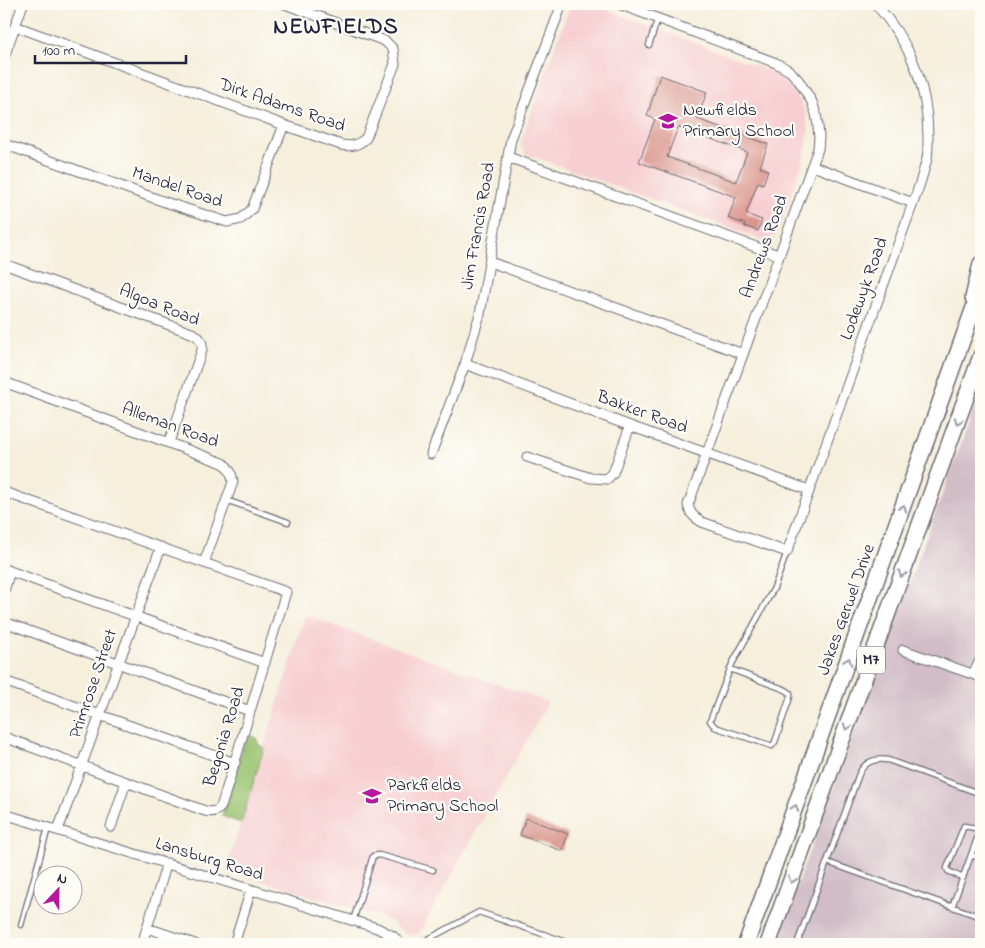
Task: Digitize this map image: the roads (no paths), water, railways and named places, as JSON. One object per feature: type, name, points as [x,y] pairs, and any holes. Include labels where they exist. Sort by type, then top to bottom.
[{"type":"highway","points":[[958,352],[981,264]]},
{"type":"highway","name":"Jakes Gerwel Drive","points":[[746,944],[981,288]]},
{"type":"highway","name":"M7","points":[[768,944],[981,356]]},
{"type":"street","points":[[4,57],[23,4]]},
{"type":"street","name":"Dirk Adams Road","points":[[15,26],[341,145],[358,144],[366,138],[395,64],[393,49],[385,41],[285,4]]},
{"type":"street","name":"Jim Francis Road","points":[[432,454],[465,364],[480,314],[511,139],[562,4]]},
{"type":"street","name":"Andrews Road","points":[[619,4],[776,63],[790,71],[807,92],[816,114],[819,137],[813,166],[778,255],[690,498],[690,512],[702,522],[787,552]]},
{"type":"street","name":"Lodewyk Road","points":[[787,552],[914,203],[927,158],[926,110],[915,62],[899,32],[876,4]]},
{"type":"street","name":"Mandel Road","points":[[4,144],[165,202],[227,222],[241,219],[252,209],[284,125]]},
{"type":"street","points":[[508,157],[778,255]]},
{"type":"street","points":[[813,166],[914,203]]},
{"type":"street","points":[[490,262],[743,354]]},
{"type":"street","name":"Algoa Road","points":[[4,264],[199,337],[202,342],[202,350],[169,442]]},
{"type":"street","name":"Bakker Road","points":[[465,364],[809,490]]},
{"type":"street","name":"Alleman Road","points":[[4,382],[169,442],[228,466],[233,482],[204,563]]},
{"type":"street","points":[[527,457],[591,478],[606,479],[613,473],[630,426]]},
{"type":"street","points":[[4,492],[204,563]]},
{"type":"street","name":"Primrose Street","points":[[58,830],[161,548]]},
{"type":"street","name":"Begonia Road","points":[[4,737],[205,811],[212,812],[221,807],[286,592],[204,563]]},
{"type":"street","points":[[4,591],[7,570],[265,663]]},
{"type":"street","points":[[4,622],[250,711]]},
{"type":"street","points":[[903,650],[977,675],[981,659]]},
{"type":"street","points":[[4,681],[235,763]]},
{"type":"street","points":[[111,826],[126,782]]},
{"type":"street","name":"Lansburg Road","points":[[4,814],[386,931],[400,944]]},
{"type":"street","points":[[142,944],[167,863]]},
{"type":"street","points":[[234,944],[251,890]]},
{"type":"street","points":[[146,928],[196,944]]},
{"type":"lane","points":[[648,45],[658,18]]},
{"type":"lane","points":[[226,500],[288,522]]},
{"type":"lane","name":"Lodewyk Road","points":[[730,669],[790,693],[775,742],[772,746],[715,727],[710,721],[730,669],[774,588],[787,552]]},
{"type":"lane","points":[[797,944],[862,768],[871,761],[888,760],[981,794]]},
{"type":"lane","points":[[952,907],[963,878],[981,828],[964,826],[946,868],[948,871],[963,878]]},
{"type":"lane","points":[[21,926],[49,827]]},
{"type":"lane","points":[[353,921],[373,856],[379,855],[433,870]]},
{"type":"lane","points":[[971,855],[981,858]]},
{"type":"lane","points":[[827,862],[981,917]]},
{"type":"lane","points":[[419,944],[479,912],[572,944]]},
{"type":"place","name":"Newfields Primary School","points":[[668,121]]},
{"type":"place","name":"Parkfields Primary School","points":[[372,796]]},
{"type":"district","name":"NEWFIELDS","points":[[336,28]]}]
